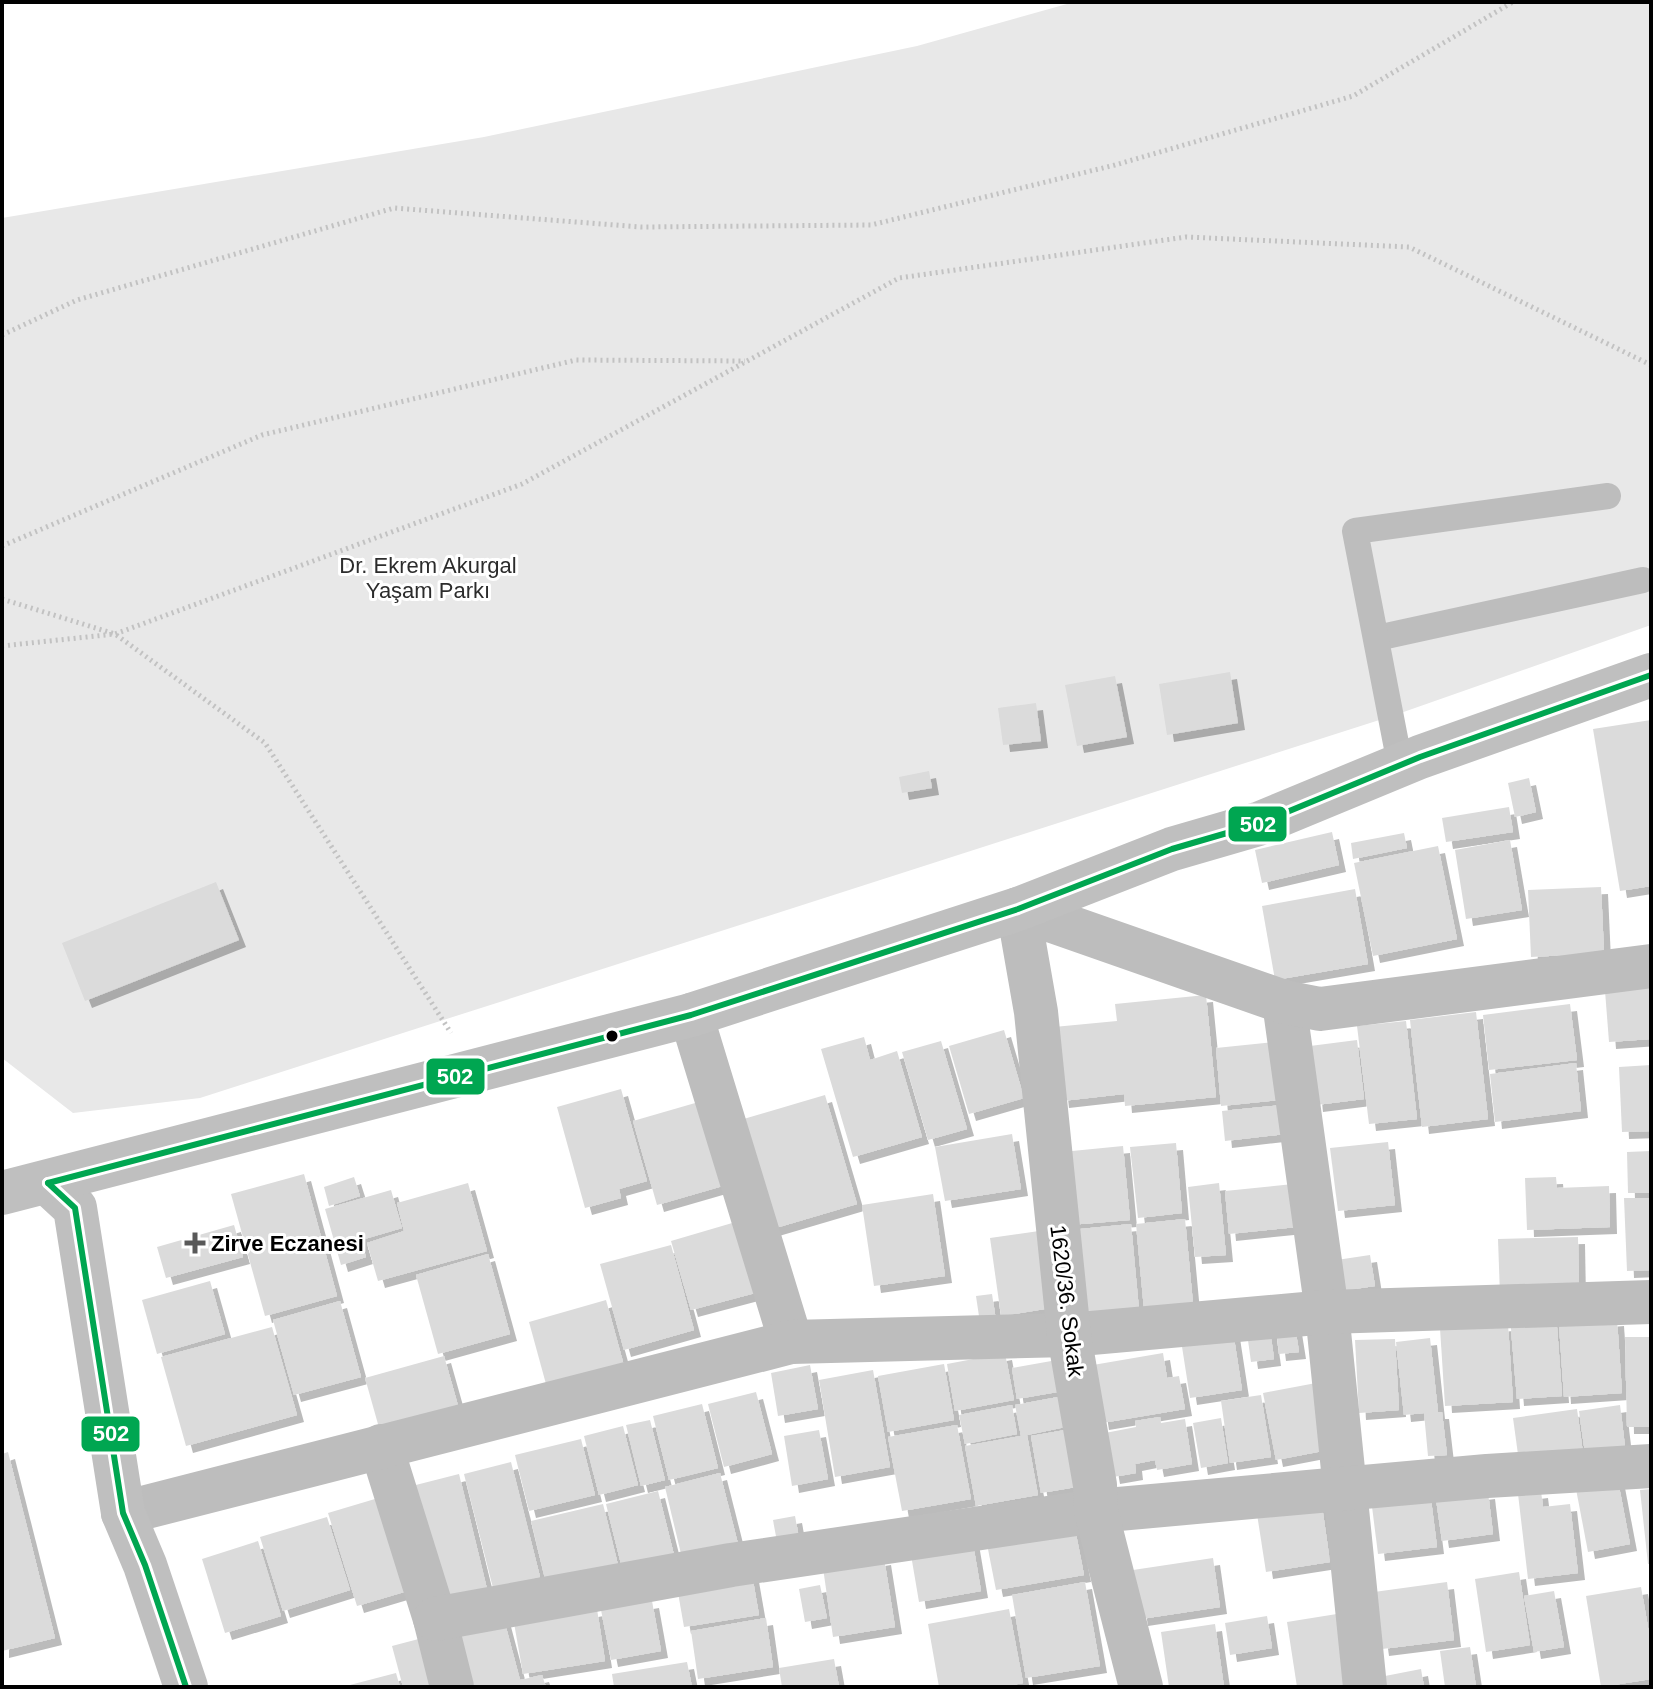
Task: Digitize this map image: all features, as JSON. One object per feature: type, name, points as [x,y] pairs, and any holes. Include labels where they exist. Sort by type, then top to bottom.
[{"type":"main road","points":[[2,1193],[691,1015],[1018,909],[1172,849],[1258,824],[1400,764],[1651,675]]},
{"type":"main road","points":[[48,1183],[75,1208],[123,1513],[145,1565],[186,1687]]},
{"type":"street","points":[[1018,909],[1284,1002],[1320,1009],[1651,966]]},
{"type":"street","name":"1620/36. Sokak","points":[[1018,909],[1036,1012],[1069,1335],[1095,1485],[1096,1511],[1141,1687]]},
{"type":"street","points":[[1284,1002],[1327,1312],[1365,1687]]},
{"type":"street","points":[[691,1015],[791,1342]]},
{"type":"street","points":[[123,1513],[791,1342],[1069,1335],[1327,1312],[1651,1302]]},
{"type":"street","points":[[381,1446],[435,1619],[452,1687]]},
{"type":"street","points":[[435,1619],[731,1565],[1096,1511],[1346,1487],[1651,1466]]},
{"type":"lane","points":[[1400,764],[1355,531],[1608,496]]},
{"type":"lane","points":[[1377,638],[1643,580]]},
{"type":"path","points":[[2,335],[77,300],[394,208],[641,227],[871,225],[1115,165],[1353,96],[1513,2]]},
{"type":"path","points":[[2,646],[115,634],[522,484],[899,278],[1186,237],[1409,247],[1651,365]]},
{"type":"path","points":[[2,546],[262,435],[576,360],[749,361]]},
{"type":"path","points":[[2,599],[115,634],[265,743],[476,1071]]},
{"type":"green space","name":"Dr. Ekrem Akurgal Yaşam Parkı","points":[[1074,2],[1651,2],[1651,625],[1395,715],[200,1098],[73,1113],[2,1058],[2,218],[484,137],[917,46]]},
{"type":"building","points":[[1230,672],[1238,723],[1167,735],[1159,684]]},
{"type":"building","points":[[1115,676],[1127,737],[1077,746],[1065,685]]},
{"type":"building","points":[[1036,703],[1041,741],[1003,745],[998,708]]},
{"type":"building","points":[[1651,720],[1651,886],[1620,891],[1593,729]]},
{"type":"building","points":[[929,771],[932,788],[902,793],[899,777]]},
{"type":"building","points":[[1529,778],[1536,812],[1515,817],[1508,783]]},
{"type":"building","points":[[1509,807],[1513,832],[1446,842],[1442,818]]},
{"type":"building","points":[[1332,832],[1339,865],[1262,883],[1255,850]]},
{"type":"building","points":[[1404,833],[1407,848],[1353,859],[1351,843]]},
{"type":"building","points":[[1510,840],[1522,910],[1466,919],[1455,850]]},
{"type":"building","points":[[1438,846],[1457,939],[1373,956],[1354,863]]},
{"type":"building","points":[[216,882],[239,940],[85,1001],[62,943]]},
{"type":"building","points":[[1601,887],[1604,953],[1531,957],[1528,890]]},
{"type":"building","points":[[1355,889],[1368,964],[1275,980],[1262,906]]},
{"type":"building","points":[[1651,974],[1651,1039],[1609,1042],[1604,978]]},
{"type":"building","points":[[1206,995],[1216,1097],[1125,1106],[1124,1094],[1062,1101],[1054,1027],[1117,1021],[1115,1004]]},
{"type":"building","points":[[1570,1004],[1577,1060],[1489,1070],[1483,1015]]},
{"type":"building","points":[[1476,1012],[1488,1119],[1422,1127],[1410,1020]]},
{"type":"building","points":[[1406,1021],[1417,1119],[1369,1124],[1357,1026]]},
{"type":"building","points":[[1004,1030],[1024,1098],[969,1114],[949,1046]]},
{"type":"building","points":[[864,1037],[870,1060],[897,1051],[922,1137],[853,1157],[821,1049]]},
{"type":"building","points":[[1357,1040],[1364,1099],[1316,1105],[1310,1046]]},
{"type":"building","points":[[941,1041],[967,1129],[928,1140],[902,1052]]},
{"type":"building","points":[[1274,1042],[1280,1100],[1221,1106],[1216,1048]]},
{"type":"building","points":[[1576,1063],[1581,1111],[1495,1122],[1490,1074]]},
{"type":"building","points":[[1651,1065],[1651,1131],[1622,1132],[1619,1067]]},
{"type":"building","points":[[621,1089],[647,1181],[619,1189],[621,1198],[585,1208],[557,1107]]},
{"type":"building","points":[[825,1095],[857,1204],[762,1232],[730,1123]]},
{"type":"building","points":[[709,1099],[733,1183],[657,1205],[633,1121]]},
{"type":"building","points":[[1283,1105],[1286,1134],[1225,1141],[1222,1111]]},
{"type":"building","points":[[1012,1134],[1021,1189],[945,1201],[935,1147]]},
{"type":"building","points":[[1388,1142],[1395,1205],[1338,1211],[1330,1148]]},
{"type":"building","points":[[1176,1143],[1182,1213],[1138,1218],[1130,1147]]},
{"type":"building","points":[[1123,1146],[1130,1220],[1069,1225],[1062,1152]]},
{"type":"building","points":[[1651,1151],[1651,1193],[1628,1193],[1627,1152]]},
{"type":"building","points":[[304,1174],[337,1296],[265,1316],[231,1194]]},
{"type":"building","points":[[354,1177],[360,1196],[329,1206],[324,1187]]},
{"type":"building","points":[[1556,1177],[1557,1188],[1609,1186],[1610,1227],[1527,1230],[1525,1178]]},
{"type":"building","points":[[468,1183],[487,1251],[378,1281],[367,1243],[404,1231],[397,1203]]},
{"type":"building","points":[[1219,1183],[1226,1255],[1195,1257],[1188,1187]]},
{"type":"building","points":[[1293,1184],[1297,1227],[1229,1234],[1225,1191]]},
{"type":"building","points":[[391,1190],[402,1228],[361,1240],[366,1257],[341,1265],[325,1209]]},
{"type":"building","points":[[933,1194],[945,1276],[874,1286],[862,1205]]},
{"type":"building","points":[[1624,1198],[1651,1198],[1651,1270],[1627,1271]]},
{"type":"building","points":[[1185,1219],[1193,1304],[1144,1309],[1136,1224]]},
{"type":"building","points":[[739,1221],[759,1292],[691,1310],[671,1241]]},
{"type":"building","points":[[1131,1224],[1139,1310],[1079,1316],[1070,1230]]},
{"type":"building","points":[[234,1225],[243,1257],[166,1278],[157,1247]]},
{"type":"building","points":[[1046,1230],[1057,1307],[1001,1316],[990,1238]]},
{"type":"building","points":[[1578,1237],[1579,1292],[1500,1295],[1498,1239]]},
{"type":"building","points":[[671,1245],[694,1330],[624,1350],[600,1264]]},
{"type":"building","points":[[488,1254],[510,1334],[438,1354],[416,1275]]},
{"type":"building","points":[[1370,1255],[1375,1286],[1334,1292],[1330,1261]]},
{"type":"building","points":[[210,1281],[225,1334],[157,1354],[142,1300]]},
{"type":"building","points":[[992,1294],[996,1321],[980,1323],[976,1296]]},
{"type":"building","points":[[606,1300],[626,1373],[549,1395],[529,1322]]},
{"type":"building","points":[[340,1301],[361,1377],[294,1395],[273,1320]]},
{"type":"building","points":[[1556,1313],[1562,1396],[1517,1399],[1510,1317]]},
{"type":"building","points":[[1617,1319],[1622,1393],[1564,1397],[1559,1324]]},
{"type":"building","points":[[1508,1324],[1513,1402],[1445,1406],[1440,1328]]},
{"type":"building","points":[[1232,1325],[1242,1390],[1190,1398],[1180,1334]]},
{"type":"building","points":[[272,1327],[297,1415],[186,1446],[161,1357]]},
{"type":"building","points":[[1295,1327],[1299,1352],[1279,1354],[1276,1330]]},
{"type":"building","points":[[1270,1330],[1274,1359],[1251,1362],[1247,1333]]},
{"type":"building","points":[[1625,1337],[1651,1337],[1651,1427],[1627,1427]]},
{"type":"building","points":[[1430,1338],[1438,1412],[1442,1412],[1447,1455],[1428,1456],[1424,1413],[1404,1415],[1396,1342]]},
{"type":"building","points":[[1395,1339],[1399,1410],[1359,1413],[1355,1340]]},
{"type":"building","points":[[1005,1353],[1014,1400],[955,1411],[947,1364]]},
{"type":"building","points":[[1163,1353],[1167,1378],[1179,1376],[1185,1409],[1102,1423],[1093,1365]]},
{"type":"building","points":[[444,1356],[462,1420],[383,1442],[365,1378]]},
{"type":"building","points":[[1057,1360],[1063,1391],[1017,1399],[1012,1368]]},
{"type":"building","points":[[944,1364],[954,1420],[888,1432],[878,1376]]},
{"type":"building","points":[[810,1365],[818,1409],[778,1416],[771,1373]]},
{"type":"building","points":[[873,1370],[890,1467],[835,1477],[819,1380]]},
{"type":"building","points":[[1316,1383],[1328,1450],[1276,1460],[1263,1393]]},
{"type":"building","points":[[756,1392],[772,1454],[724,1467],[708,1404]]},
{"type":"building","points":[[1069,1395],[1075,1425],[1027,1435],[1038,1495],[976,1506],[965,1446],[1021,1436],[1015,1405]]},
{"type":"building","points":[[1261,1395],[1271,1457],[1230,1463],[1221,1401]]},
{"type":"building","points":[[702,1404],[718,1468],[669,1480],[653,1416]]},
{"type":"building","points":[[1012,1405],[1017,1434],[965,1444],[959,1415]]},
{"type":"building","points":[[1620,1405],[1626,1455],[1586,1460],[1579,1411]]},
{"type":"building","points":[[1577,1409],[1584,1461],[1520,1469],[1513,1418]]},
{"type":"building","points":[[1160,1417],[1161,1423],[1185,1419],[1192,1464],[1157,1470],[1155,1460],[1135,1464],[1136,1473],[1113,1477],[1105,1433],[1136,1427],[1135,1421]]},
{"type":"building","points":[[1221,1418],[1228,1463],[1201,1468],[1193,1423]]},
{"type":"building","points":[[650,1420],[665,1480],[641,1486],[626,1425]]},
{"type":"building","points":[[957,1425],[971,1499],[902,1511],[888,1437]]},
{"type":"building","points":[[623,1426],[638,1485],[599,1495],[584,1436]]},
{"type":"building","points":[[1071,1429],[1082,1486],[1041,1493],[1031,1436]]},
{"type":"building","points":[[819,1430],[828,1479],[792,1486],[784,1436]]},
{"type":"building","points":[[581,1439],[595,1495],[529,1511],[515,1455]]},
{"type":"building","points":[[8,1452],[55,1638],[2,1651],[2,1454]]},
{"type":"building","points":[[511,1462],[540,1577],[493,1588],[464,1474]]},
{"type":"building","points":[[720,1473],[738,1544],[682,1558],[665,1487]]},
{"type":"building","points":[[459,1474],[487,1589],[436,1602],[408,1487]]},
{"type":"building","points":[[1618,1481],[1630,1544],[1588,1552],[1576,1489]]},
{"type":"building","points":[[1429,1484],[1437,1547],[1378,1554],[1370,1491]]},
{"type":"building","points":[[1651,1489],[1651,1564],[1648,1564],[1640,1490]]},
{"type":"building","points":[[658,1491],[674,1555],[622,1568],[606,1504]]},
{"type":"building","points":[[1541,1491],[1543,1507],[1570,1504],[1578,1573],[1528,1579],[1518,1494]]},
{"type":"building","points":[[1320,1492],[1330,1562],[1266,1572],[1255,1501]]},
{"type":"building","points":[[1488,1492],[1493,1534],[1442,1541],[1436,1499]]},
{"type":"building","points":[[385,1496],[414,1589],[357,1606],[328,1513]]},
{"type":"building","points":[[603,1504],[619,1569],[547,1587],[531,1521]]},
{"type":"building","points":[[795,1516],[801,1549],[779,1553],[773,1520]]},
{"type":"building","points":[[327,1517],[350,1590],[283,1611],[260,1537]]},
{"type":"building","points":[[1074,1524],[1084,1575],[996,1590],[986,1539]]},
{"type":"building","points":[[972,1538],[981,1591],[919,1602],[910,1549]]},
{"type":"building","points":[[258,1541],[281,1616],[225,1633],[202,1559]]},
{"type":"building","points":[[884,1558],[895,1627],[833,1637],[823,1568]]},
{"type":"building","points":[[1213,1558],[1220,1607],[1141,1619],[1133,1570]]},
{"type":"building","points":[[1519,1572],[1530,1645],[1486,1652],[1475,1579]]},
{"type":"building","points":[[752,1575],[759,1615],[684,1627],[677,1587]]},
{"type":"building","points":[[1085,1582],[1100,1666],[1026,1678],[1012,1595]]},
{"type":"building","points":[[1447,1582],[1454,1640],[1382,1649],[1374,1592]]},
{"type":"building","points":[[820,1585],[827,1618],[805,1622],[799,1589]]},
{"type":"building","points":[[1641,1587],[1651,1645],[1651,1679],[1601,1687],[1586,1596]]},
{"type":"building","points":[[1554,1591],[1564,1647],[1534,1652],[1524,1596]]},
{"type":"building","points":[[652,1601],[661,1651],[611,1660],[601,1610]]},
{"type":"building","points":[[597,1609],[605,1661],[523,1674],[514,1623]]},
{"type":"building","points":[[1009,1609],[1023,1683],[1001,1687],[939,1687],[928,1624]]},
{"type":"building","points":[[1343,1613],[1355,1684],[1297,1687],[1287,1622]]},
{"type":"building","points":[[503,1616],[520,1680],[542,1675],[546,1687],[474,1687],[459,1627]]},
{"type":"building","points":[[1267,1616],[1272,1648],[1230,1655],[1225,1623]]},
{"type":"building","points":[[766,1618],[773,1667],[698,1679],[691,1631]]},
{"type":"building","points":[[1215,1624],[1224,1687],[1169,1687],[1161,1632]]},
{"type":"building","points":[[430,1636],[443,1687],[403,1687],[392,1646]]},
{"type":"building","points":[[1470,1647],[1476,1687],[1445,1687],[1440,1651]]},
{"type":"building","points":[[834,1659],[839,1687],[782,1687],[779,1668]]},
{"type":"building","points":[[687,1662],[692,1687],[614,1687],[612,1674]]},
{"type":"building","points":[[1421,1669],[1424,1687],[1386,1687],[1385,1676]]},
{"type":"building","points":[[396,1673],[400,1687],[346,1686]]},
{"type":"transit line","name":"502","points":[[48,1183],[691,1015],[1018,909],[1172,849],[1258,824],[1420,757],[1651,675]]},
{"type":"transit line","name":"502","points":[[48,1183],[75,1208],[123,1513],[145,1565],[186,1687]]},
{"type":"place","name":"Zirve Eczanesi","points":[[195,1243]]}]
